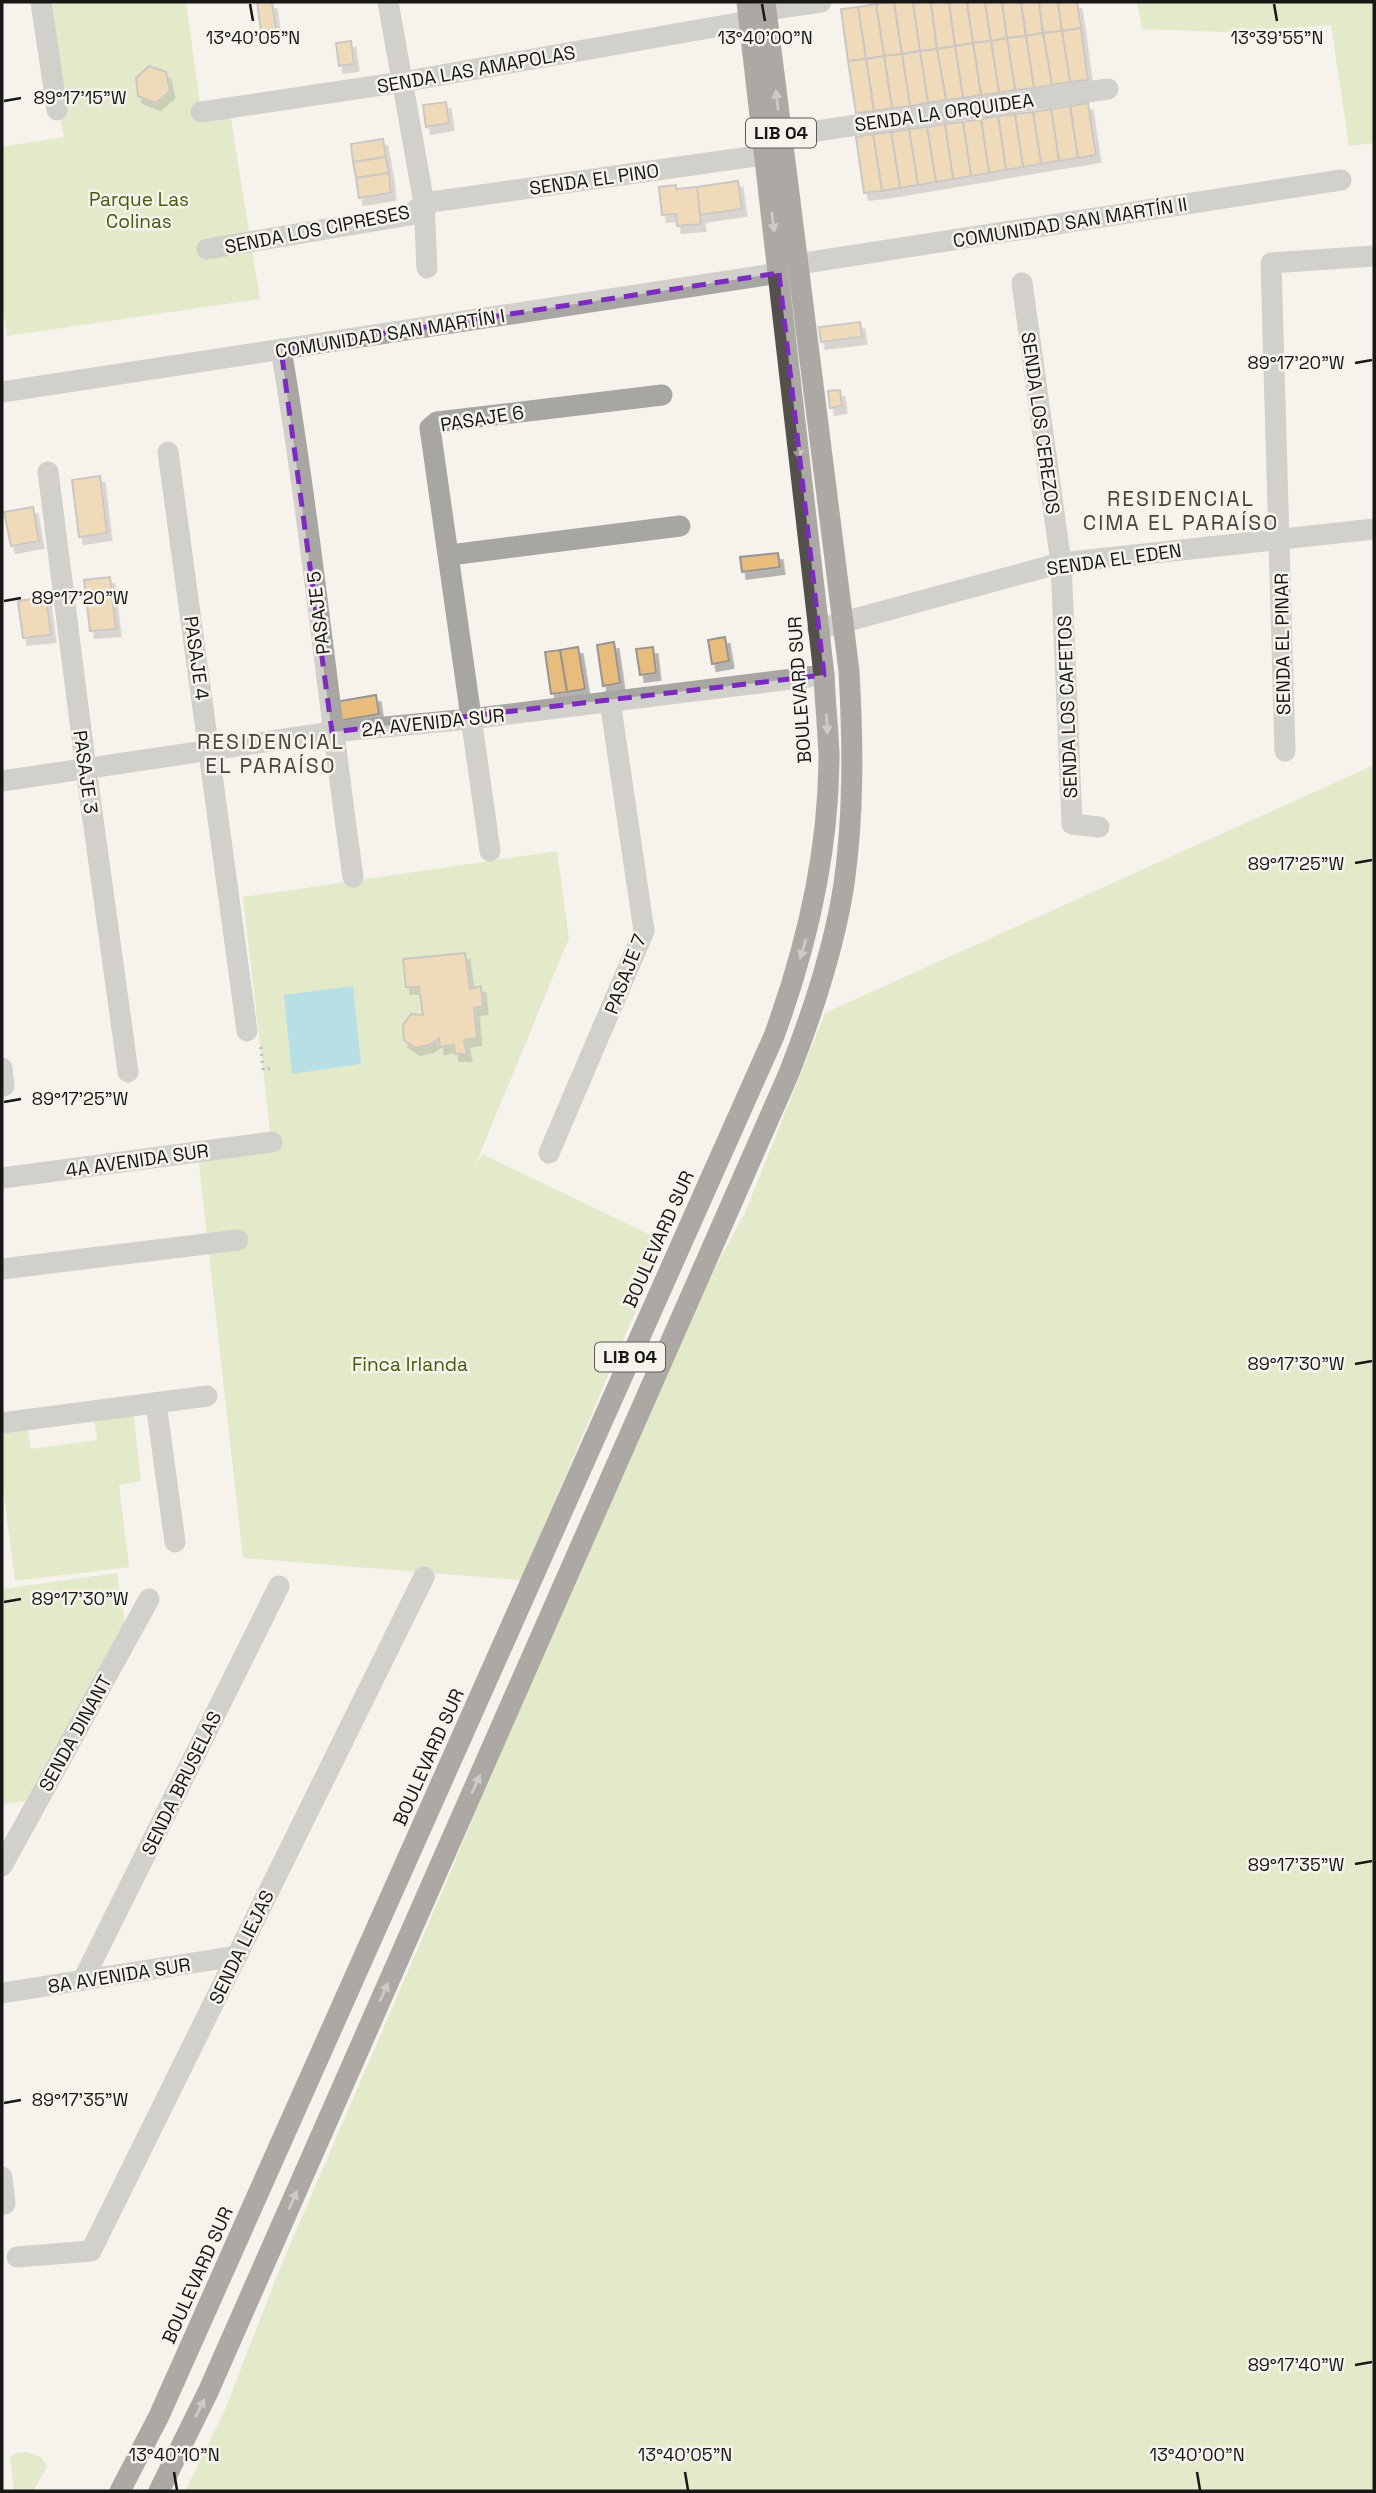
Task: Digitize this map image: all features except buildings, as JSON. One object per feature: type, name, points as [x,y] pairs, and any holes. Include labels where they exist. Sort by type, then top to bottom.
[{"type":"highway","name":"BOULEVARD SUR","points":[[120,2491],[159,2416],[774,1036],[806,937],[821,858],[829,754],[789,269],[781,136],[757,9]]},
{"type":"highway","name":"BOULEVARD SUR","points":[[159,2491],[214,2379],[789,1073],[808,1024],[832,938],[844,887],[849,842],[852,723],[844,623],[789,269],[764,155],[757,9]]},
{"type":"street","points":[[41,2],[57,110]]},
{"type":"street","points":[[388,2],[424,203],[427,268]]},
{"type":"street","name":"SENDA LAS AMAPOLAS","points":[[201,112],[402,82],[757,9],[821,2]]},
{"type":"street","name":"SENDA LA ORQUIDEA","points":[[781,136],[1108,89]]},
{"type":"street","name":"SENDA EL PINO","points":[[424,203],[764,155]]},
{"type":"street","name":"COMUNIDAD SAN MARTÍN II","points":[[789,269],[1341,180]]},
{"type":"street","name":"SENDA LOS CIPRESES","points":[[207,249],[410,215],[424,203]]},
{"type":"street","name":"SENDA EL PINAR","points":[[1285,751],[1271,262],[1374,256]]},
{"type":"street","name":"COMUNIDAD SAN MARTÍN I","points":[[2,392],[789,269]]},
{"type":"street","name":"SENDA LOS CEREZOS","points":[[1022,283],[1061,563]]},
{"type":"street","name":"PASAJE 5","points":[[281,349],[297,444],[332,732],[353,877]]},
{"type":"street","name":"PASAJE 6","points":[[490,851],[430,428],[432,425],[662,395]]},
{"type":"street","name":"PASAJE 4","points":[[168,452],[247,1031]]},
{"type":"street","name":"PASAJE 3","points":[[48,472],[128,1072]]},
{"type":"street","points":[[450,555],[680,526]]},
{"type":"street","name":"SENDA EL EDEN","points":[[818,629],[1061,563],[1374,529]]},
{"type":"street","name":"SENDA LOS CAFETOS","points":[[1061,563],[1072,824],[1099,827]]},
{"type":"street","name":"2A AVENIDA SUR","points":[[2,782],[332,732],[470,719],[824,675]]},
{"type":"street","name":"PASAJE 7","points":[[549,1153],[643,931],[610,701]]},
{"type":"street","name":"4A AVENIDA SUR","points":[[2,1178],[272,1142]]},
{"type":"street","points":[[2,1269],[238,1240]]},
{"type":"street","points":[[2,1423],[207,1396]]},
{"type":"street","points":[[156,1403],[175,1542]]},
{"type":"street","name":"SENDA LIEJAS","points":[[17,2257],[90,2251],[424,1577]]},
{"type":"street","name":"SENDA BRUSELAS","points":[[83,1980],[279,1586]]},
{"type":"street","name":"SENDA DINANT","points":[[2,1866],[149,1600]]},
{"type":"street","name":"8A AVENIDA SUR","points":[[2,1993],[237,1956]]},
{"type":"street","points":[[2,2177],[5,2204]]},
{"type":"highlighted area","points":[[779,273],[824,675],[332,732],[281,349]]},
{"type":"green space","name":"Parque Las Colinas","points":[[38,2],[186,2],[201,111],[229,107],[260,299],[7,336],[2,299],[2,147],[64,137]]},
{"type":"green space","points":[[1137,2],[1374,2],[1374,143],[1349,146],[1331,25],[1223,32],[1142,29]]},
{"type":"green space","points":[[1374,765],[1374,2491],[185,2491],[225,2410],[278,2273],[446,1883],[535,1666],[690,1314],[745,1213],[825,1013]]},
{"type":"green space","name":"Finca Irlanda","points":[[557,851],[569,938],[474,1168],[482,1154],[665,1242],[521,1580],[243,1558],[198,1156],[272,1148],[243,897]]},
{"type":"green space","points":[[133,1411],[141,1481],[119,1485],[129,1567],[15,1581],[2,1480],[2,1426],[27,1423],[31,1449],[97,1440],[94,1415]]},
{"type":"green space","points":[[117,1573],[126,1630],[41,1799],[2,1804],[2,1589]]},
{"type":"green space","points":[[27,2452],[42,2458],[47,2467],[33,2491],[14,2490],[10,2457]]},
{"type":"water","points":[[353,986],[361,1064],[292,1074],[284,995]]},
{"type":"district","name":"RESIDENCIAL CIMA EL PARAÍSO","points":[[1181,511]]},
{"type":"district","name":"RESIDENCIAL EL PARAÍSO","points":[[271,754]]}]
